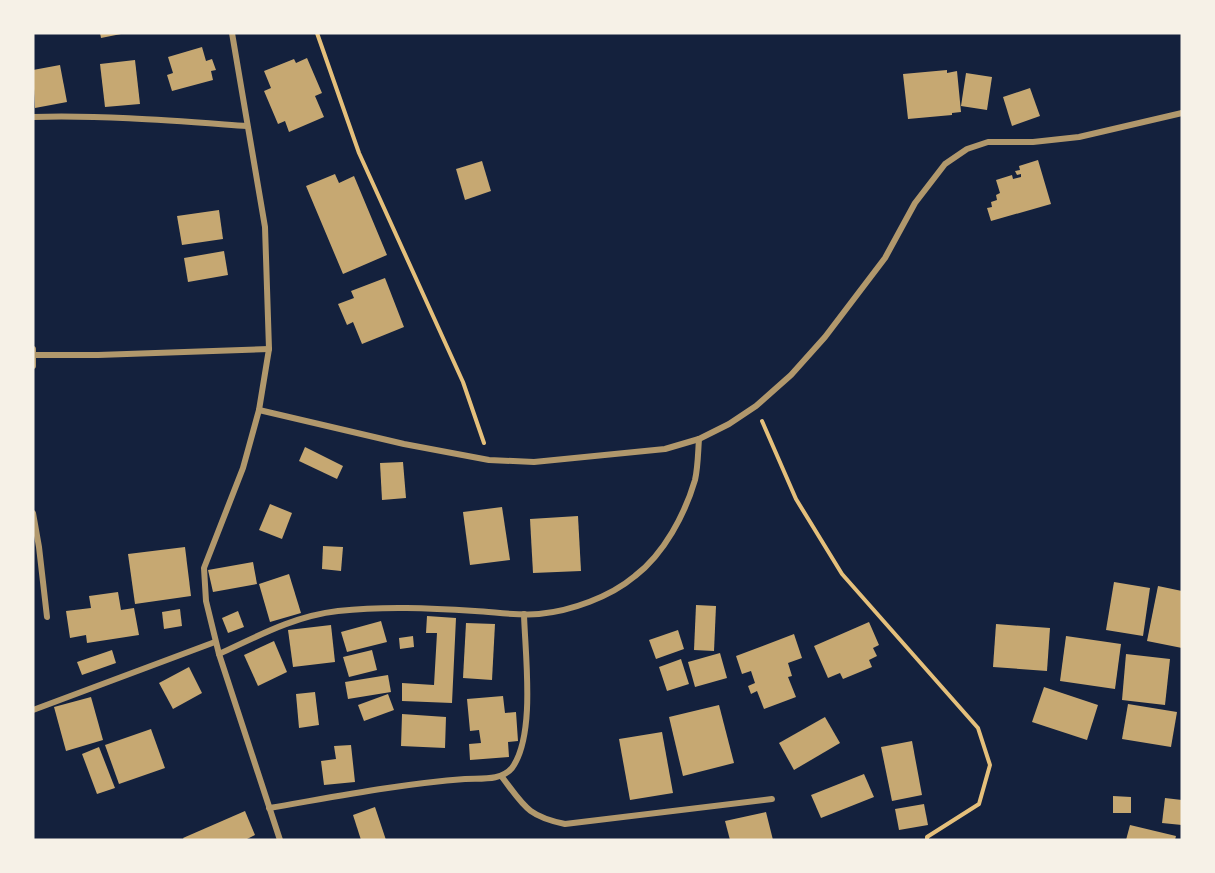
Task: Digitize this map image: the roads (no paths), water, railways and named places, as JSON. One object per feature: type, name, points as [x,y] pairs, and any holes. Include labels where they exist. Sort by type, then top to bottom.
[{"type":"street","points":[[232,33],[265,228],[269,349],[259,410],[243,468],[204,568],[206,602],[215,642],[280,840]]},
{"type":"street","points":[[259,410],[404,444],[489,460],[534,462],[665,449],[699,439],[756,406],[791,375],[825,337],[885,258],[915,203],[945,164],[967,149],[988,142],[1033,142],[1079,137],[1182,113]]},
{"type":"street","points":[[33,117],[173,120],[248,126]]},
{"type":"street","points":[[33,366],[34,352],[98,355],[269,349]]},
{"type":"street","points":[[219,654],[278,626],[312,614],[372,608],[420,608],[537,614],[559,611],[584,603],[613,590],[636,576],[662,548],[686,506],[696,478],[699,439]]},
{"type":"street","points":[[33,513],[47,617]]},
{"type":"street","points":[[269,808],[426,782],[502,777],[512,768],[521,748],[527,706],[524,614]]},
{"type":"street","points":[[33,710],[215,642]]},
{"type":"street","points":[[502,777],[527,810],[544,819],[565,824],[772,799]]}]
